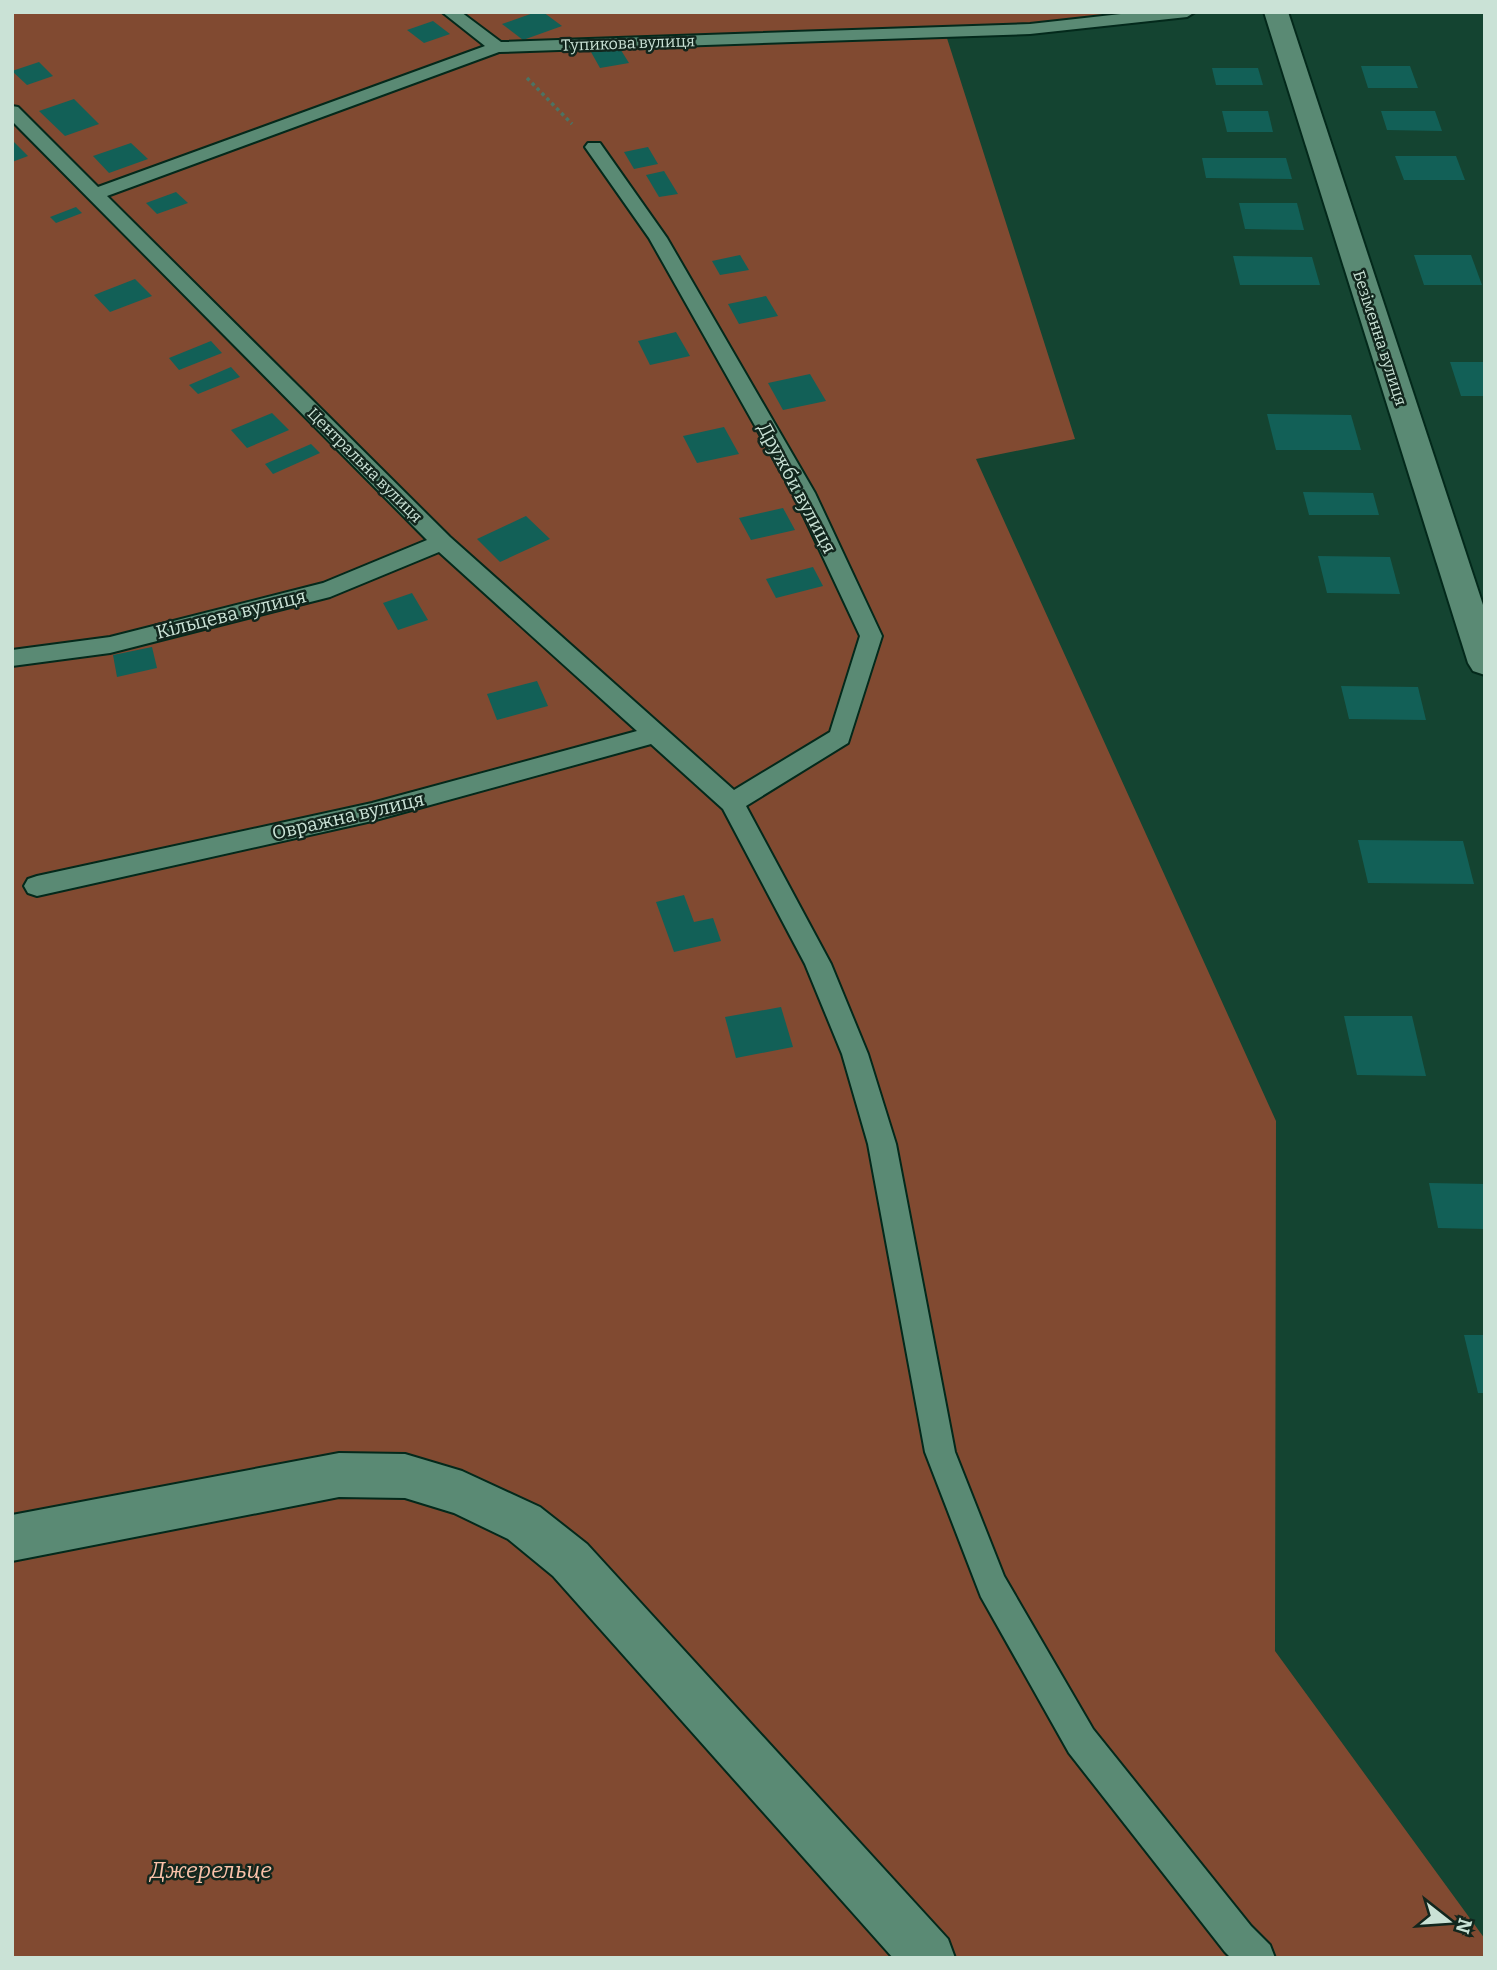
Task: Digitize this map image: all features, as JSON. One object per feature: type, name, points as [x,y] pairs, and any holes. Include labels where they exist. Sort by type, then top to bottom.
[{"type":"street","name":"Безіменна вулиця","points":[[1276,12],[1485,663]]},
{"type":"street","points":[[12,1538],[339,1475],[405,1476],[462,1493],[524,1523],[570,1560],[929,1958]]},
{"type":"lane","points":[[450,12],[497,47]]},
{"type":"lane","points":[[1002,12],[1030,29]]},
{"type":"lane","name":"Тупикова вулиця","points":[[95,194],[497,47],[1030,29],[1187,12]]},
{"type":"lane","name":"Центральна вулиця","points":[[12,111],[442,542],[733,803]]},
{"type":"lane","name":"Дружби вулиця","points":[[594,147],[658,238],[804,493],[871,636],[840,737],[733,803]]},
{"type":"lane","name":"Кільцева вулиця","points":[[12,658],[110,645],[330,589],[442,542]]},
{"type":"lane","name":"Овражна вулиця","points":[[37,886],[372,812],[656,734]]},
{"type":"lane","points":[[733,803],[818,964],[855,1054],[883,1144],[940,1452],[992,1586],[1080,1741],[1238,1939],[1257,1958]]},
{"type":"path","points":[[497,47],[594,147]]},
{"type":"green space","name":"Джерельце","points":[[12,12],[1187,12],[945,32],[1075,439],[976,459],[1276,1121],[1275,1651],[1485,1939],[1485,1958],[12,1958]]},
{"type":"building","points":[[543,12],[562,26],[523,40],[502,24]]},
{"type":"building","points":[[433,21],[450,34],[424,43],[407,30]]},
{"type":"building","points":[[619,47],[629,63],[600,68],[591,52]]},
{"type":"building","points":[[39,62],[53,76],[27,85],[12,71]]},
{"type":"building","points":[[1361,66],[1410,66],[1418,88],[1368,88]]},
{"type":"building","points":[[1212,68],[1258,68],[1263,85],[1216,85]]},
{"type":"building","points":[[74,99],[99,124],[65,136],[39,111]]},
{"type":"building","points":[[1222,111],[1268,111],[1273,132],[1227,132]]},
{"type":"building","points":[[1381,111],[1435,111],[1442,131],[1387,130]]},
{"type":"building","points":[[12,140],[28,156],[12,162]]},
{"type":"building","points":[[131,143],[148,159],[109,173],[93,156]]},
{"type":"building","points":[[648,147],[658,164],[634,169],[624,152]]},
{"type":"building","points":[[1395,156],[1456,156],[1465,180],[1404,180]]},
{"type":"building","points":[[1202,158],[1286,158],[1292,179],[1206,178]]},
{"type":"building","points":[[664,171],[678,194],[659,197],[646,175]]},
{"type":"building","points":[[176,192],[188,203],[157,214],[146,203]]},
{"type":"building","points":[[1239,203],[1297,203],[1304,230],[1245,229]]},
{"type":"building","points":[[76,207],[82,213],[56,223],[50,217]]},
{"type":"building","points":[[740,255],[749,270],[720,275],[712,261]]},
{"type":"building","points":[[1414,255],[1471,255],[1482,285],[1424,285]]},
{"type":"building","points":[[1233,256],[1312,257],[1320,285],[1240,285]]},
{"type":"building","points":[[135,279],[152,296],[110,312],[94,295]]},
{"type":"building","points":[[766,296],[778,316],[739,324],[728,304]]},
{"type":"building","points":[[676,332],[690,356],[650,365],[638,341]]},
{"type":"building","points":[[211,341],[222,353],[179,370],[169,358]]},
{"type":"building","points":[[1450,362],[1485,362],[1485,396],[1461,396]]},
{"type":"building","points":[[231,367],[240,377],[198,394],[189,385]]},
{"type":"building","points":[[810,374],[826,401],[783,410],[768,383]]},
{"type":"building","points":[[272,413],[289,430],[247,448],[231,430]]},
{"type":"building","points":[[1267,414],[1351,415],[1361,450],[1276,450]]},
{"type":"building","points":[[724,427],[739,454],[697,463],[683,436]]},
{"type":"building","points":[[311,444],[320,453],[273,474],[265,464]]},
{"type":"building","points":[[1303,492],[1373,493],[1379,515],[1309,515]]},
{"type":"building","points":[[783,508],[795,530],[751,540],[739,518]]},
{"type":"building","points":[[526,516],[550,539],[500,562],[477,539]]},
{"type":"building","points":[[1318,556],[1390,557],[1400,594],[1327,593]]},
{"type":"building","points":[[813,567],[823,586],[776,598],[766,579]]},
{"type":"building","points":[[412,593],[428,620],[398,630],[383,603]]},
{"type":"building","points":[[152,647],[157,668],[117,677],[113,655]]},
{"type":"building","points":[[537,681],[548,706],[497,720],[487,694]]},
{"type":"building","points":[[1341,686],[1418,687],[1426,720],[1349,719]]},
{"type":"building","points":[[1358,840],[1463,841],[1474,884],[1368,883]]},
{"type":"building","points":[[684,895],[694,922],[713,918],[721,941],[674,952],[656,902]]},
{"type":"building","points":[[781,1007],[793,1047],[736,1058],[725,1017]]},
{"type":"building","points":[[1344,1016],[1412,1016],[1426,1076],[1357,1075]]},
{"type":"building","points":[[1429,1183],[1485,1184],[1485,1229],[1438,1228]]},
{"type":"building","points":[[1464,1335],[1485,1335],[1485,1393],[1478,1393]]}]
